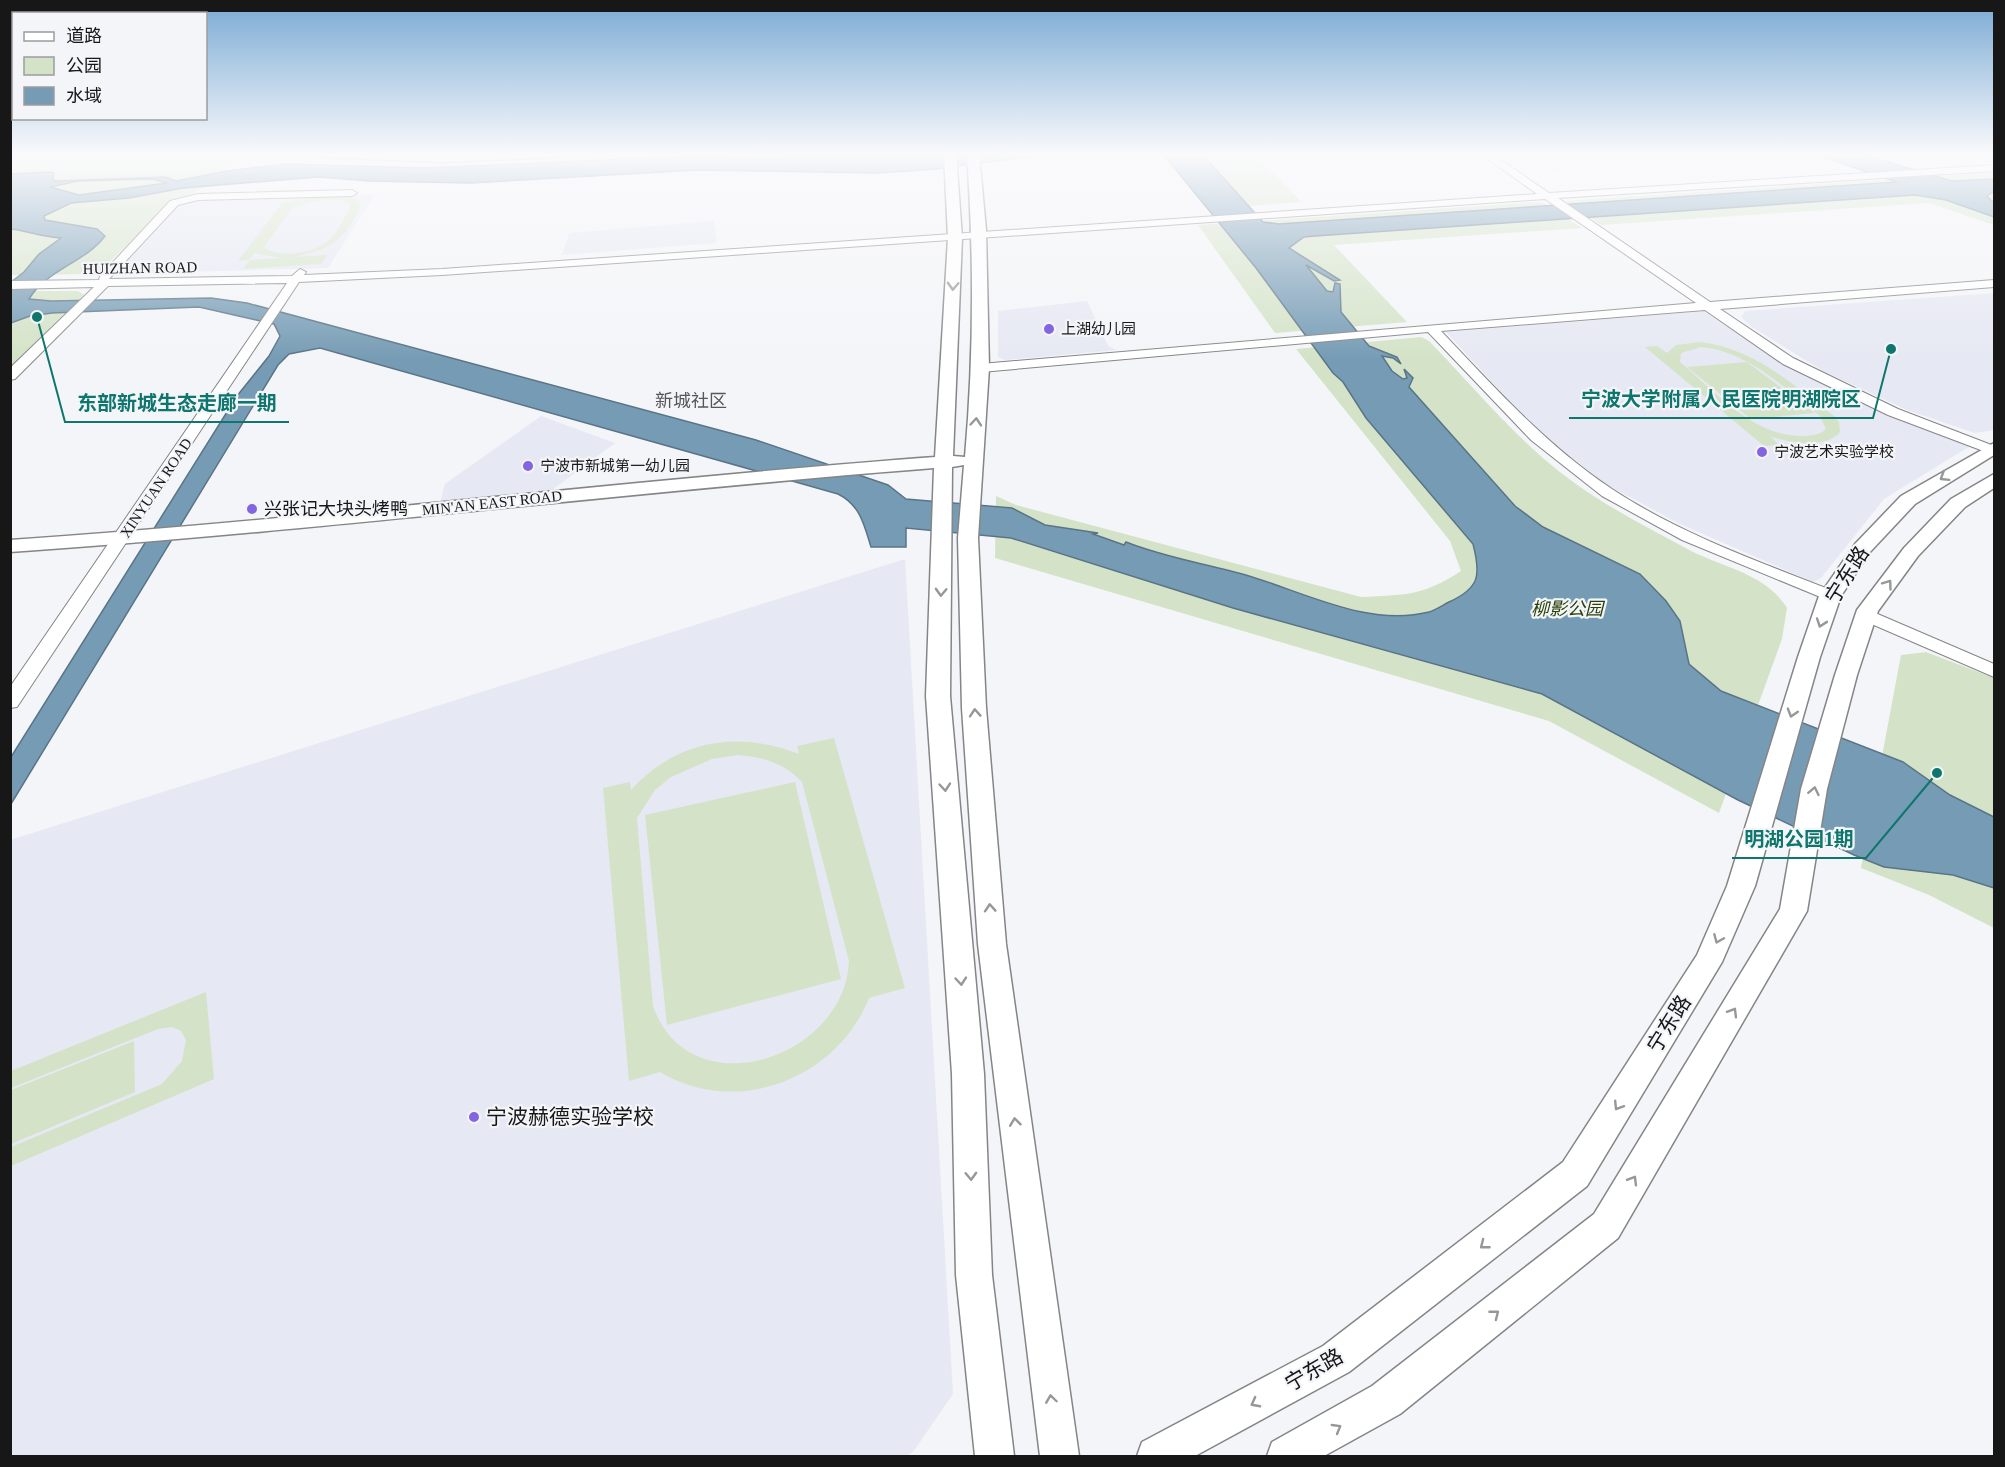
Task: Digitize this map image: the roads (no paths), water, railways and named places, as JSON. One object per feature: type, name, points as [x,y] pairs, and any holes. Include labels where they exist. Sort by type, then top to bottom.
[{"type":"main road","points":[[954,222],[943,498],[955,536],[975,708],[992,944],[1060,1456]]},
{"type":"main road","points":[[978,222],[981,368],[973,466],[969,501],[955,536],[938,696],[968,1074],[974,1275],[995,1456]]},
{"type":"main road","name":"宁东路","points":[[1155,1456],[1336,1359],[1575,1174],[1708,962],[1741,886],[1809,657],[1830,596],[1862,548],[1908,500],[1993,449]]},
{"type":"main road","name":"MIN'AN EAST ROAD","points":[[178,541],[760,476],[852,469],[973,466]]},
{"type":"main road","name":"MIN'AN EAST ROAD","points":[[10,559],[127,545],[879,478],[944,467]]},
{"type":"main road","name":"宁东路","points":[[1286,1456],[1386,1400],[1606,1226],[1792,911],[1814,789],[1846,675],[1866,615],[1911,552],[1942,519],[1958,503],[1995,480]]},
{"type":"main road","name":"MIN'AN EAST ROAD","points":[[10,546],[127,545]]},
{"type":"street","points":[[10,376],[92,296],[157,222]]},
{"type":"street","name":"HUIZHAN ROAD","points":[[10,285],[442,272],[1115,222]]},
{"type":"street","points":[[1583,222],[1788,361],[1893,412],[1993,449]]},
{"type":"street","name":"XINYUAN ROAD","points":[[10,702],[127,545],[297,276]]},
{"type":"street","name":"HUIZHAN ROAD","points":[[10,280],[58,282]]},
{"type":"street","points":[[981,368],[1431,328],[1995,283]]},
{"type":"street","points":[[1431,328],[1496,396],[1566,462],[1607,492],[1678,532],[1830,596]]},
{"type":"street","points":[[1866,615],[1995,671]]},
{"type":"water","points":[[11,222],[59,222],[97,229],[105,236],[88,253],[45,281],[29,299],[51,301],[211,298],[247,303],[756,440],[888,485],[906,499],[1012,508],[1045,525],[1098,533],[1093,534],[1124,545],[1126,542],[1172,557],[1249,576],[1360,612],[1406,615],[1434,610],[1459,597],[1472,586],[1477,572],[1473,544],[1366,418],[1343,382],[1333,373],[1256,268],[1219,222],[1513,222],[1304,237],[1289,248],[1340,280],[1334,281],[1306,265],[1327,291],[1333,292],[1335,283],[1340,284],[1341,312],[1369,346],[1397,357],[1401,364],[1393,358],[1382,356],[1392,371],[1403,379],[1407,378],[1404,369],[1413,378],[1409,387],[1515,506],[1543,527],[1640,574],[1666,601],[1680,621],[1689,664],[1721,691],[1903,762],[1950,795],[1994,817],[1994,888],[1953,875],[1884,867],[1854,855],[1738,800],[1542,694],[1233,608],[1011,538],[906,528],[906,547],[871,547],[856,510],[838,494],[320,348],[289,354],[278,365],[11,804],[11,757],[237,396],[269,356],[280,336],[274,324],[199,307],[52,313],[30,316],[11,323],[11,282],[24,272],[39,254],[61,238],[11,229]]},
{"type":"place","name":"东部新城生态走廊一期","points":[[37,317]]},
{"type":"place","name":"上湖幼儿园","points":[[1049,329]]},
{"type":"place","name":"宁波大学附属人民医院明湖院区","points":[[1891,349]]},
{"type":"place","name":"宁波艺术实验学校","points":[[1762,452]]},
{"type":"place","name":"宁波市新城第一幼儿园","points":[[528,466]]},
{"type":"place","name":"兴张记大块头烤鸭","points":[[252,509]]},
{"type":"place","name":"明湖公园1期","points":[[1937,773]]},
{"type":"place","name":"宁波赫德实验学校","points":[[474,1117]]},
{"type":"district","name":"新城社区","points":[[691,401]]},
{"type":"park label","name":"柳影公园","points":[[1567,609]]}]
